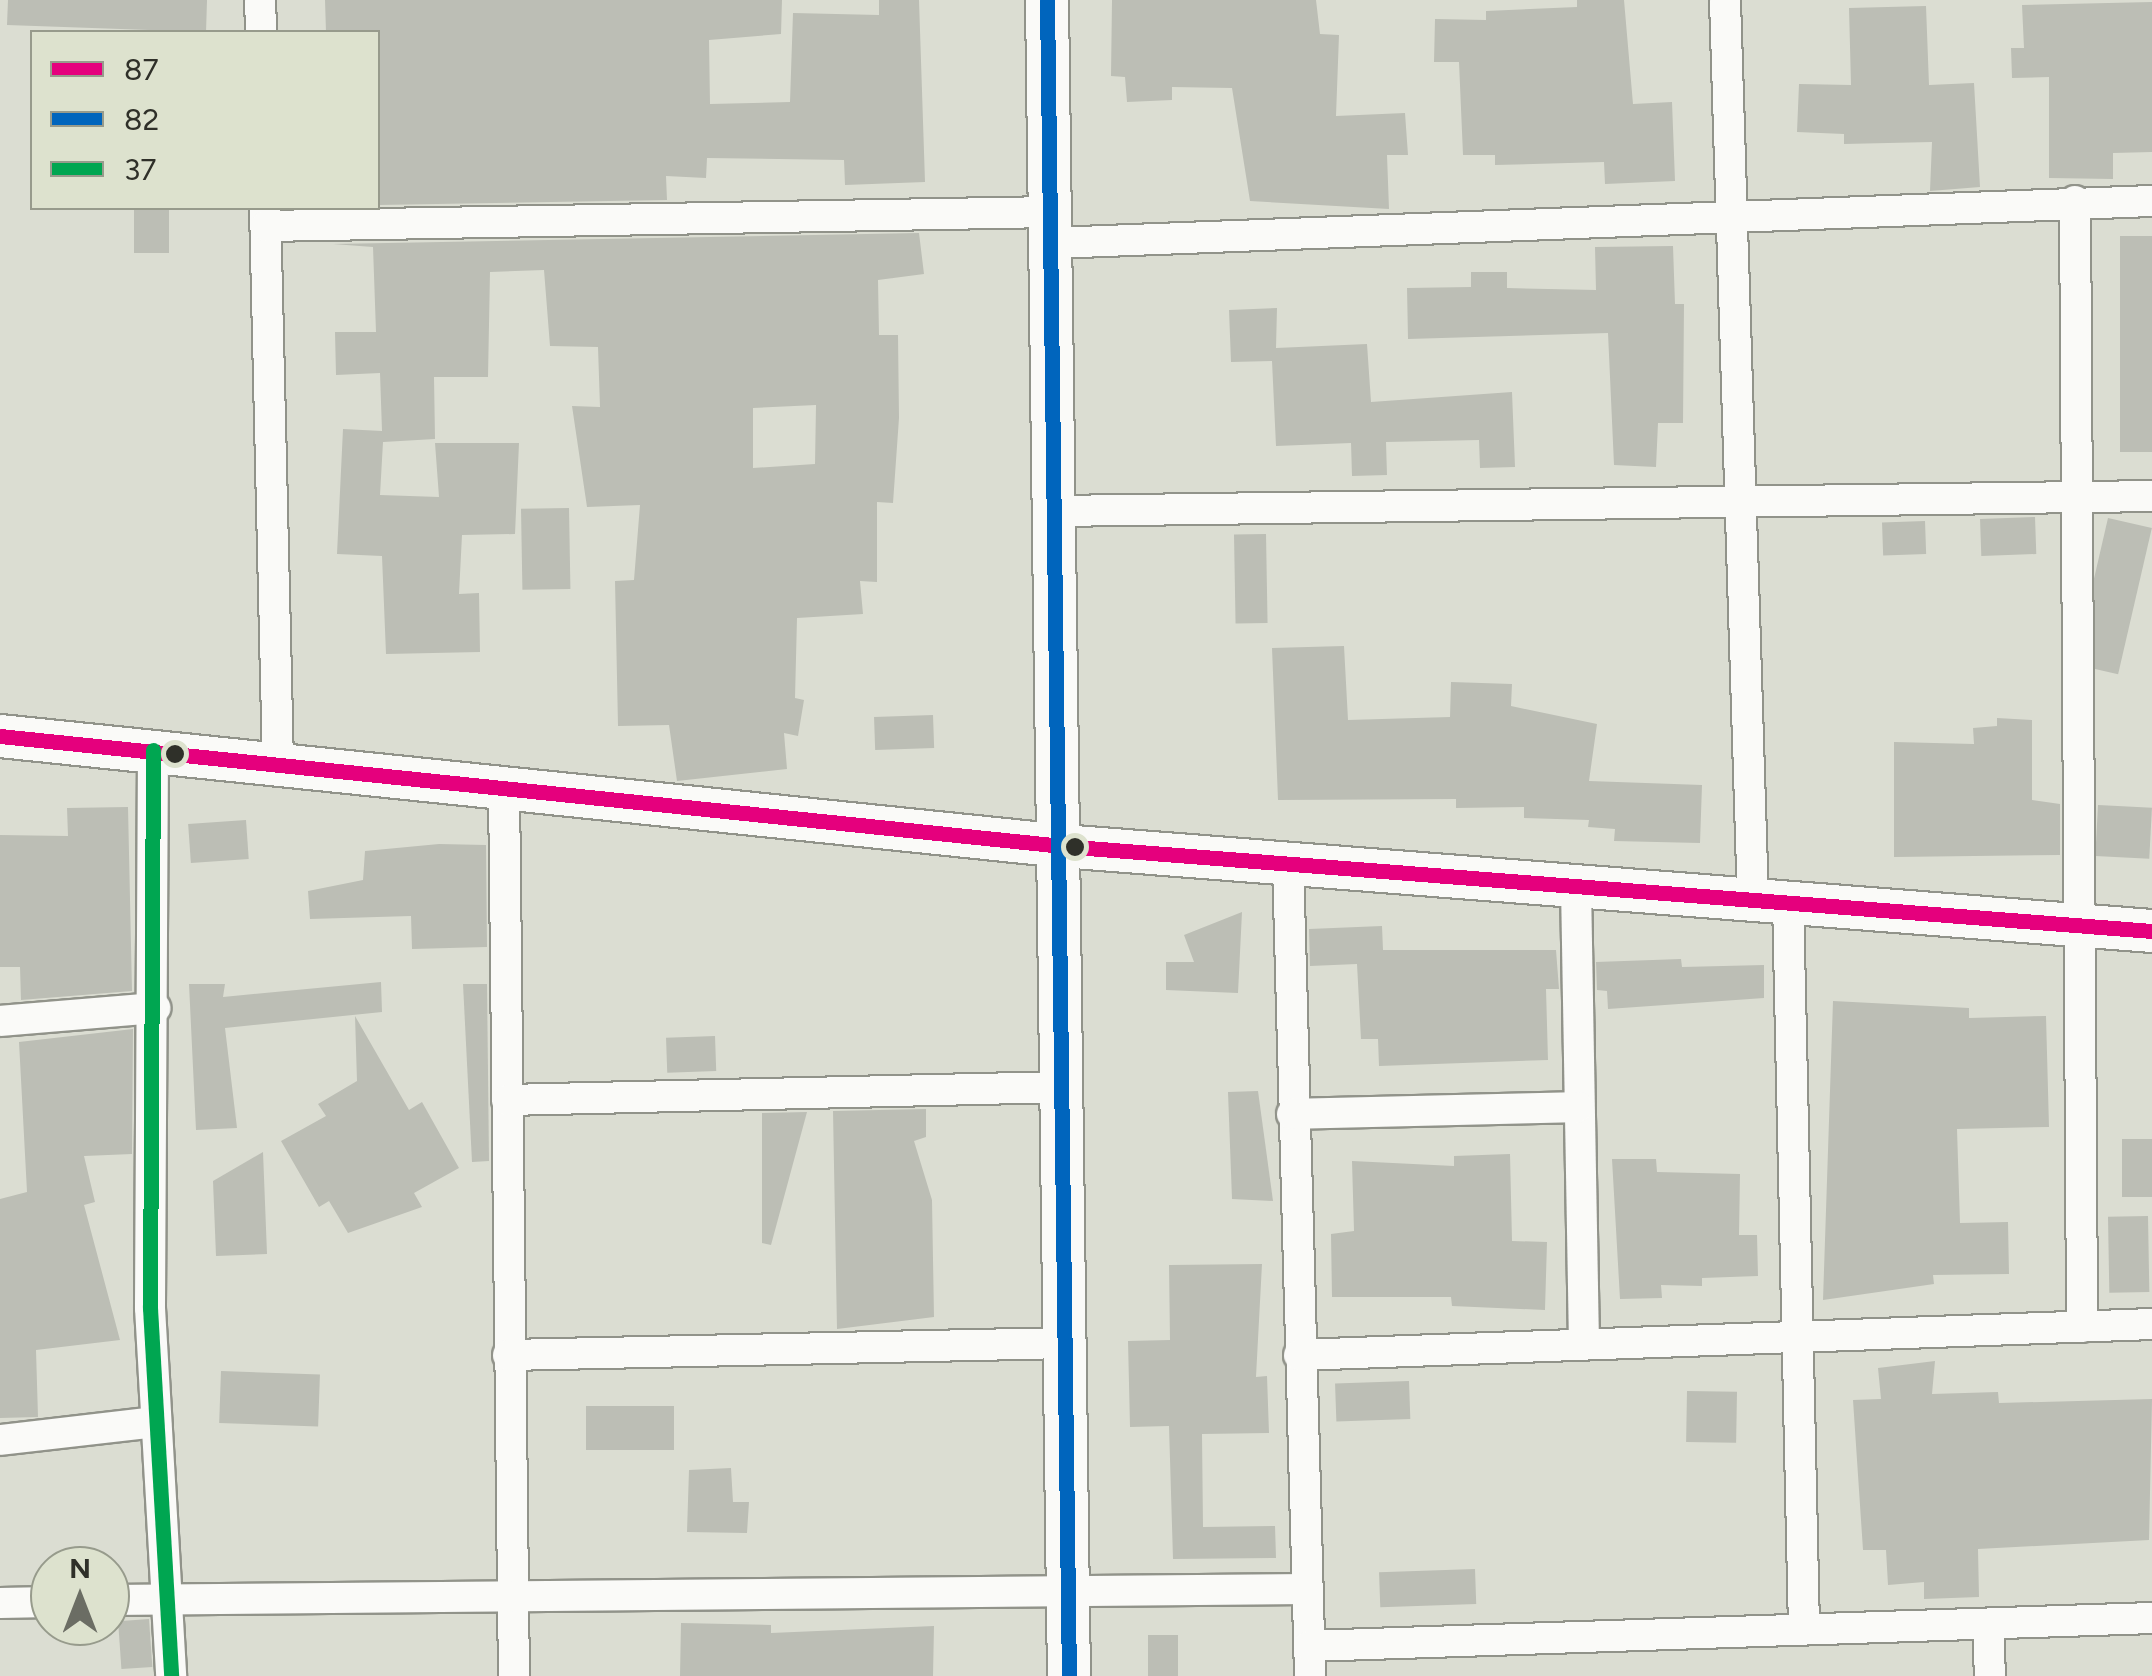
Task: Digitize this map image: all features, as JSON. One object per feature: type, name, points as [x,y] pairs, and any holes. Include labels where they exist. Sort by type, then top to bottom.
[{"type":"street","points":[[260,0],[260,30]]},
{"type":"street","points":[[1047,0],[1062,846],[1068,1676]]},
{"type":"street","points":[[1725,0],[1735,215],[1740,498],[1770,900],[1794,1335],[1804,1629]]},
{"type":"street","points":[[2075,201],[2076,924],[2082,1327]]},
{"type":"street","points":[[278,763],[265,217],[1053,227],[1735,215],[2152,201]]},
{"type":"street","points":[[1055,511],[1740,498],[2152,496]]},
{"type":"street","points":[[0,736],[1062,846],[2152,932]]},
{"type":"street","points":[[153,750],[156,1422],[171,1676]]},
{"type":"street","points":[[504,787],[514,1676]]},
{"type":"street","points":[[1288,862],[1309,1661],[1804,1629],[2152,1618]]},
{"type":"street","points":[[1576,886],[1584,1344]]},
{"type":"street","points":[[0,1022],[155,1008]]},
{"type":"street","points":[[507,1100],[1064,1087]]},
{"type":"street","points":[[1292,1114],[1578,1107]]},
{"type":"street","points":[[1299,1356],[2152,1324]]},
{"type":"street","points":[[508,1356],[1066,1342]]},
{"type":"street","points":[[0,1440],[156,1422]]},
{"type":"street","points":[[130,1600],[512,1593],[1068,1596],[1308,1590]]},
{"type":"street","points":[[0,1603],[30,1602]]},
{"type":"street","points":[[1988,1625],[1990,1676]]},
{"type":"building","points":[[8,0],[207,0],[206,30],[7,25]]},
{"type":"building","points":[[325,0],[782,0],[781,34],[709,40],[710,104],[790,102],[793,13],[879,15],[879,0],[919,0],[925,182],[845,185],[844,160],[707,158],[706,178],[666,176],[667,200],[380,205],[380,30],[326,30]]},
{"type":"building","points":[[1112,0],[1316,0],[1320,34],[1339,35],[1336,116],[1405,113],[1408,155],[1387,155],[1389,209],[1250,201],[1232,88],[1172,87],[1172,100],[1127,102],[1125,77],[1111,76]]},
{"type":"building","points":[[1577,0],[1624,0],[1633,104],[1672,102],[1675,181],[1605,184],[1604,162],[1495,165],[1495,155],[1463,155],[1459,62],[1434,62],[1435,19],[1486,20],[1486,11],[1577,7]]},
{"type":"building","points":[[2152,2],[2152,152],[2113,153],[2113,179],[2049,178],[2049,77],[2012,78],[2011,48],[2024,48],[2022,5]]},
{"type":"building","points":[[1926,6],[1929,85],[1974,83],[1980,187],[1930,191],[1932,142],[1844,144],[1844,134],[1797,132],[1799,84],[1851,85],[1849,8]]},
{"type":"building","points":[[134,210],[169,210],[169,253],[134,253]]},
{"type":"building","points":[[919,233],[924,274],[878,280],[879,335],[898,335],[899,418],[893,503],[877,502],[877,582],[860,581],[863,614],[797,618],[795,698],[804,700],[798,736],[784,733],[787,769],[677,781],[669,725],[618,726],[615,581],[634,580],[640,505],[587,507],[572,406],[600,407],[598,347],[550,346],[544,270],[490,272],[488,377],[434,377],[435,439],[383,442],[380,495],[439,497],[435,443],[519,443],[515,534],[462,535],[459,594],[479,593],[480,652],[386,654],[382,556],[337,554],[343,429],[382,431],[380,373],[336,375],[335,332],[376,332],[373,247],[333,244]],"holes":[[[816,405],[815,464],[753,468],[753,408]]]},
{"type":"building","points":[[2120,236],[2152,236],[2152,452],[2120,452]]},
{"type":"building","points":[[1673,246],[1675,304],[1684,304],[1683,423],[1658,423],[1656,467],[1614,465],[1608,333],[1408,339],[1407,288],[1471,287],[1471,272],[1507,272],[1507,288],[1596,290],[1595,247]]},
{"type":"building","points":[[1277,308],[1276,348],[1367,344],[1371,402],[1512,392],[1515,467],[1480,468],[1479,440],[1386,442],[1387,475],[1352,476],[1351,443],[1276,446],[1272,361],[1231,362],[1229,310]]},
{"type":"building","points":[[569,508],[570,589],[522,590],[521,509]]},
{"type":"building","points":[[2035,517],[2036,554],[1981,556],[1980,519]]},
{"type":"building","points":[[2108,518],[2152,528],[2118,674],[2074,664]]},
{"type":"building","points":[[1925,521],[1926,554],[1883,555],[1882,523]]},
{"type":"building","points":[[1266,534],[1268,623],[1236,624],[1234,535]]},
{"type":"building","points":[[1344,646],[1348,720],[1450,717],[1451,682],[1512,684],[1511,706],[1597,724],[1589,781],[1702,785],[1700,843],[1614,841],[1615,829],[1588,827],[1589,820],[1524,818],[1524,807],[1456,808],[1456,799],[1278,800],[1272,648]]},
{"type":"building","points":[[933,715],[934,748],[875,750],[874,717]]},
{"type":"building","points":[[1997,718],[2032,720],[2032,800],[2060,804],[2060,855],[1894,857],[1894,742],[1974,744],[1973,728],[1997,726]]},
{"type":"building","points":[[2098,805],[2152,808],[2149,859],[2095,856]]},
{"type":"building","points":[[128,807],[132,991],[21,1000],[20,967],[0,967],[0,835],[68,836],[67,808]]},
{"type":"building","points":[[246,820],[249,859],[191,863],[188,824]]},
{"type":"building","points":[[439,844],[486,845],[487,947],[412,949],[411,916],[310,919],[308,891],[363,880],[365,851]]},
{"type":"building","points":[[1242,912],[1238,993],[1166,990],[1166,962],[1194,962],[1184,935]]},
{"type":"building","points":[[1382,926],[1383,950],[1556,950],[1559,989],[1546,989],[1548,1060],[1379,1066],[1378,1039],[1361,1039],[1357,964],[1310,966],[1309,929]]},
{"type":"building","points":[[1681,959],[1682,967],[1764,965],[1764,998],[1608,1009],[1607,991],[1597,990],[1596,962]]},
{"type":"building","points":[[381,982],[382,1012],[225,1028],[237,1128],[196,1130],[189,984],[225,984],[223,997]]},
{"type":"building","points":[[463,984],[487,984],[489,1161],[472,1162]]},
{"type":"building","points":[[1833,1001],[1969,1008],[1969,1018],[2046,1016],[2049,1127],[1957,1129],[1960,1223],[2008,1222],[2009,1274],[1933,1275],[1934,1284],[1823,1300]]},
{"type":"building","points":[[355,1016],[409,1110],[422,1102],[459,1168],[414,1193],[422,1207],[348,1233],[329,1201],[319,1207],[281,1141],[326,1116],[318,1104],[357,1081]]},
{"type":"building","points":[[133,1029],[132,1154],[84,1156],[95,1202],[84,1205],[120,1340],[36,1350],[38,1417],[0,1418],[0,1199],[27,1192],[19,1042]]},
{"type":"building","points":[[715,1036],[716,1071],[667,1073],[666,1038]]},
{"type":"building","points":[[1258,1091],[1273,1201],[1232,1199],[1228,1092]]},
{"type":"building","points":[[926,1109],[926,1137],[914,1141],[932,1200],[934,1317],[837,1329],[833,1111]]},
{"type":"building","points":[[807,1112],[771,1245],[762,1243],[762,1113]]},
{"type":"building","points":[[2122,1139],[2152,1139],[2152,1197],[2122,1197]]},
{"type":"building","points":[[263,1152],[267,1254],[216,1256],[213,1181]]},
{"type":"building","points":[[1510,1154],[1512,1241],[1547,1242],[1545,1310],[1452,1306],[1451,1297],[1332,1297],[1331,1234],[1354,1231],[1352,1161],[1454,1166],[1454,1156]]},
{"type":"building","points":[[1612,1159],[1656,1159],[1657,1172],[1740,1174],[1739,1235],[1757,1235],[1758,1276],[1702,1278],[1702,1286],[1661,1285],[1662,1298],[1620,1299]]},
{"type":"building","points":[[2148,1216],[2149,1292],[2109,1293],[2108,1217]]},
{"type":"building","points":[[1262,1264],[1256,1377],[1267,1376],[1269,1433],[1202,1434],[1203,1527],[1275,1526],[1276,1558],[1173,1559],[1169,1426],[1130,1427],[1128,1341],[1170,1340],[1169,1265]]},
{"type":"building","points":[[1935,1361],[1932,1394],[1998,1392],[1999,1403],[2152,1399],[2149,1540],[1978,1549],[1979,1597],[1924,1599],[1924,1582],[1888,1585],[1886,1550],[1863,1550],[1853,1400],[1881,1399],[1878,1368]]},
{"type":"building","points":[[221,1371],[320,1374],[318,1426],[219,1423]]},
{"type":"building","points":[[1409,1381],[1410,1419],[1336,1422],[1335,1384]]},
{"type":"building","points":[[1687,1391],[1737,1392],[1736,1443],[1686,1442]]},
{"type":"building","points":[[586,1406],[674,1406],[674,1450],[586,1450]]},
{"type":"building","points":[[731,1468],[733,1502],[749,1502],[747,1533],[687,1532],[689,1470]]},
{"type":"building","points":[[1475,1569],[1476,1604],[1380,1607],[1379,1572]]},
{"type":"building","points":[[149,1619],[152,1667],[121,1669],[120,1646],[130,1646],[130,1620]]},
{"type":"building","points":[[681,1623],[771,1625],[771,1633],[934,1626],[933,1676],[680,1676]]},
{"type":"building","points":[[1148,1635],[1178,1635],[1178,1676],[1148,1676]]},
{"type":"transit line","name":"82","points":[[1047,0],[1069,1676]]},
{"type":"transit line","name":"87","points":[[0,736],[1062,846],[2152,931]]},
{"type":"transit line","name":"37","points":[[153,750],[150,1308],[171,1676]]}]
